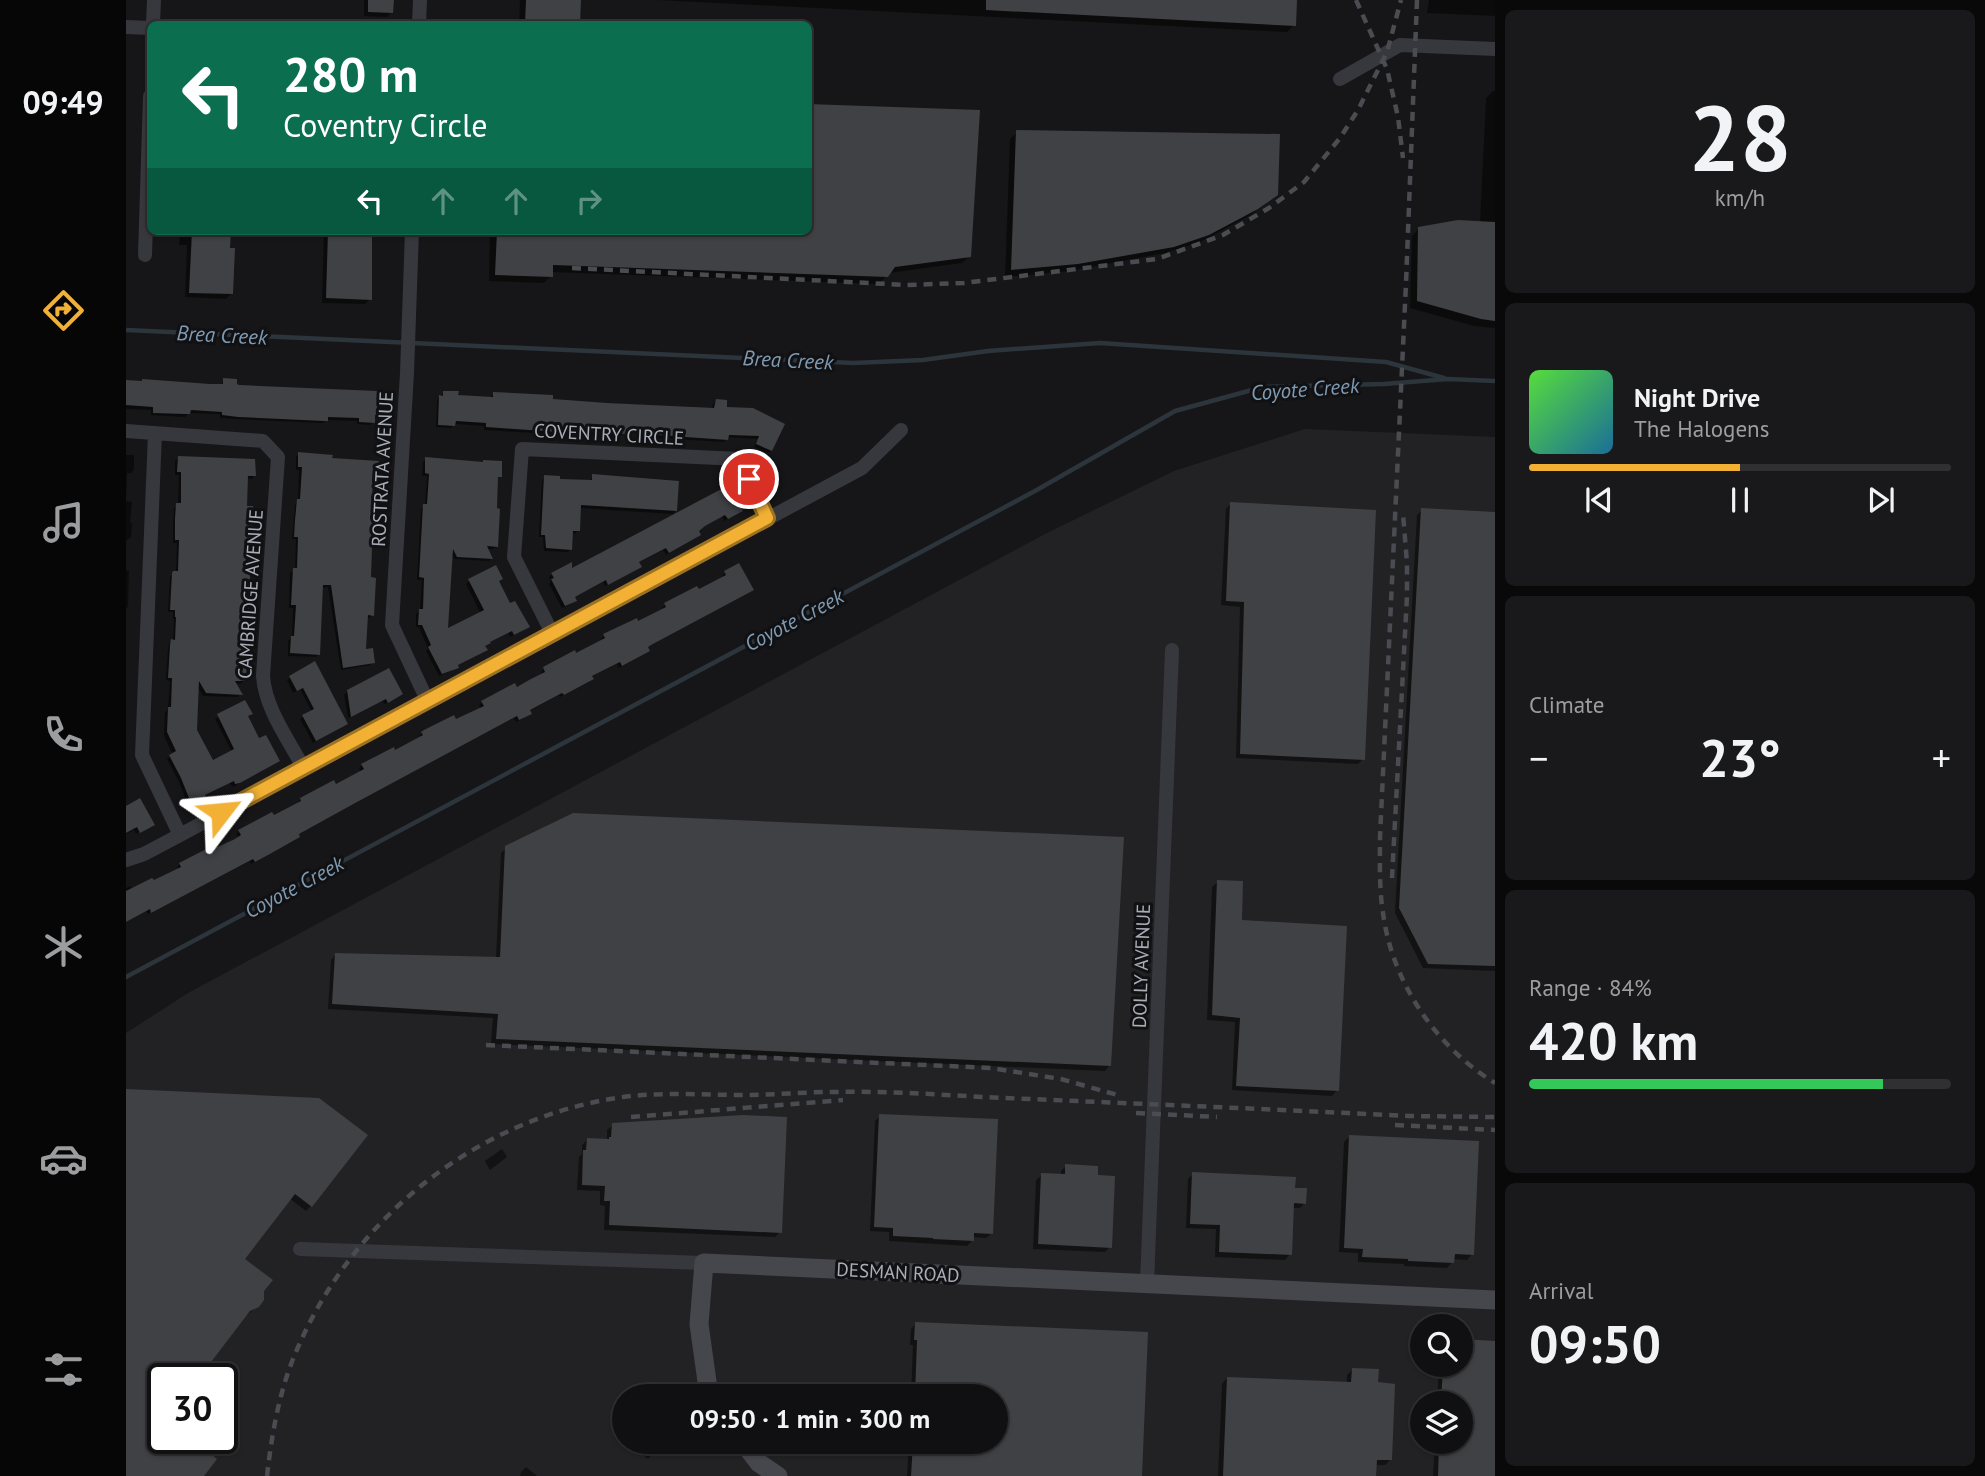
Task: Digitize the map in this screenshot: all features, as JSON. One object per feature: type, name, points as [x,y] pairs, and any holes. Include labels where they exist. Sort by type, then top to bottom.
[{"type":"street","points":[[152,21],[154,0]]},
{"type":"street","points":[[419,21],[420,0]]},
{"type":"street","points":[[126,27],[147,26]]},
{"type":"street","points":[[1339,79],[1400,45],[1495,49]]},
{"type":"street","points":[[145,256],[147,192]]},
{"type":"street","name":"ROSTRATA AVENUE","points":[[412,235],[407,373],[392,625],[428,702]]},
{"type":"street","points":[[126,860],[144,854],[180,835],[862,468],[901,430]]},
{"type":"street","points":[[126,431],[155,433],[142,755],[180,835]]},
{"type":"street","name":"CAMBRIDGE AVENUE","points":[[155,433],[263,441],[278,457],[264,690],[303,767]]},
{"type":"street","name":"COVENTRY CIRCLE","points":[[553,635],[514,557],[522,449],[740,459],[767,518]]},
{"type":"street","name":"DOLLY AVENUE","points":[[1147,1283],[1172,650]]},
{"type":"street","name":"DESMAN ROAD","points":[[300,1249],[704,1263],[1495,1300]]},
{"type":"street","points":[[704,1263],[699,1324],[707,1384]]},
{"type":"street","points":[[752,1454],[759,1463],[778,1476]]},
{"type":"shaded area","points":[[1305,429],[1495,437],[1495,1476],[126,1476],[126,1033],[188,993],[1047,533],[1174,471]]},
{"type":"building","points":[[368,0],[394,0],[393,13],[368,12]]},
{"type":"building","points":[[526,0],[581,0],[580,21],[525,21]]},
{"type":"building","points":[[986,0],[1297,0],[1296,26],[986,10]]},
{"type":"building","points":[[812,104],[980,110],[971,257],[895,267],[888,277],[553,265],[553,277],[495,275],[497,235],[812,235]]},
{"type":"building","points":[[1016,130],[1280,134],[1278,195],[1209,235],[1174,247],[1078,264],[1011,270]]},
{"type":"building","points":[[1458,220],[1495,222],[1495,321],[1417,301],[1418,227]]},
{"type":"building","points":[[192,235],[231,235],[230,248],[235,248],[233,294],[189,293]]},
{"type":"building","points":[[328,235],[372,235],[372,300],[326,298]]},
{"type":"building","points":[[223,378],[237,379],[239,385],[377,391],[375,423],[359,422],[359,418],[328,417],[328,421],[324,421],[238,417],[222,415],[222,412],[191,410],[190,414],[153,413],[153,407],[126,405],[126,380],[223,384]]},
{"type":"building","points":[[443,391],[459,391],[458,395],[493,397],[493,392],[553,395],[553,399],[714,408],[716,399],[727,400],[727,407],[753,408],[785,424],[772,451],[756,444],[759,436],[729,435],[728,440],[657,435],[658,431],[626,429],[626,434],[588,432],[588,427],[557,427],[557,432],[486,427],[486,423],[456,421],[455,426],[438,425],[439,395],[443,396]]},
{"type":"building","points":[[298,452],[333,455],[332,458],[379,461],[378,478],[373,478],[372,500],[373,508],[378,508],[376,547],[372,547],[371,577],[376,578],[374,616],[368,615],[366,649],[373,648],[375,663],[343,668],[331,585],[323,585],[320,655],[290,653],[296,605],[291,605],[293,568],[297,568],[298,537],[294,537],[295,520],[297,499],[300,499],[302,467],[298,467]]},
{"type":"building","points":[[178,456],[255,459],[256,476],[248,476],[247,506],[253,506],[254,527],[252,544],[247,543],[246,551],[245,574],[250,574],[249,609],[248,613],[245,612],[244,644],[248,644],[246,677],[245,681],[235,681],[243,695],[206,693],[199,681],[197,730],[213,760],[234,749],[217,714],[245,700],[253,714],[248,716],[259,738],[266,735],[280,761],[240,783],[235,784],[234,781],[205,795],[208,801],[193,808],[169,755],[176,751],[167,732],[172,678],[168,678],[170,645],[171,639],[175,640],[176,617],[175,610],[170,610],[172,573],[178,571],[179,540],[175,540],[175,519],[176,503],[181,503]]},
{"type":"building","points":[[425,457],[502,461],[502,477],[498,477],[498,547],[487,546],[493,559],[457,557],[453,549],[448,628],[484,610],[468,579],[496,565],[503,579],[499,581],[510,603],[515,601],[530,627],[514,635],[512,631],[490,642],[485,646],[488,650],[458,665],[459,668],[442,674],[428,647],[431,645],[422,625],[418,625],[419,609],[423,609],[424,578],[419,577],[423,504],[427,504],[429,474],[425,473]]},
{"type":"building","points":[[592,474],[679,481],[677,511],[581,505],[580,531],[573,531],[572,550],[546,548],[545,535],[541,535],[544,475],[560,476],[560,479],[592,480]]},
{"type":"building","points":[[729,485],[743,511],[728,519],[725,515],[699,531],[701,535],[669,553],[666,548],[639,562],[642,567],[608,585],[606,580],[575,597],[577,601],[565,606],[551,579],[554,578],[551,573],[572,562],[572,568]]},
{"type":"building","points":[[1230,502],[1376,510],[1365,760],[1240,754],[1244,602],[1226,601]]},
{"type":"building","points":[[1421,508],[1495,512],[1495,966],[1428,964],[1399,908]]},
{"type":"building","points":[[739,563],[754,590],[651,645],[648,647],[650,651],[622,666],[620,662],[592,676],[594,679],[530,710],[532,714],[519,720],[517,716],[299,834],[300,837],[255,862],[253,859],[151,913],[150,909],[126,922],[126,891],[181,867],[179,863],[212,846],[213,849],[235,839],[241,835],[238,830],[272,812],[274,815],[301,801],[300,798],[334,780],[336,784],[364,769],[361,764],[423,735],[421,732],[424,730],[454,715],[456,719],[484,706],[481,701],[515,683],[517,687],[545,672],[543,667],[605,638],[603,634],[666,607],[664,603],[726,575],[724,571]]},
{"type":"building","points":[[315,661],[348,724],[316,741],[302,715],[314,709],[303,688],[297,691],[289,676]]},
{"type":"building","points":[[389,668],[403,694],[388,703],[386,699],[351,717],[347,690]]},
{"type":"building","points":[[140,798],[155,825],[140,833],[137,827],[126,833],[126,806]]},
{"type":"building","points":[[573,813],[1124,837],[1111,1066],[496,1039],[498,1014],[332,1004],[335,953],[500,957],[505,846]]},
{"type":"building","points":[[1217,880],[1243,881],[1242,920],[1347,926],[1339,1091],[1236,1086],[1240,1018],[1212,1015]]},
{"type":"building","points":[[126,1089],[319,1098],[368,1135],[312,1207],[295,1194],[245,1259],[273,1280],[264,1291],[264,1300],[259,1307],[250,1311],[210,1363],[147,1363],[147,1454],[211,1454],[217,1459],[204,1476],[126,1476]]},
{"type":"building","points":[[879,1114],[998,1119],[993,1234],[974,1233],[974,1241],[933,1239],[893,1236],[893,1228],[874,1227]]},
{"type":"building","points":[[743,1115],[787,1117],[782,1233],[609,1225],[610,1201],[604,1201],[605,1186],[582,1185],[583,1150],[586,1150],[587,1138],[609,1139],[612,1123]]},
{"type":"building","points":[[1349,1135],[1479,1141],[1474,1255],[1455,1254],[1454,1263],[1408,1261],[1362,1257],[1363,1249],[1344,1248]]},
{"type":"building","points":[[1065,1164],[1098,1166],[1098,1175],[1115,1176],[1112,1248],[1038,1244],[1041,1173],[1065,1174]]},
{"type":"building","points":[[1192,1172],[1296,1177],[1295,1188],[1307,1188],[1306,1204],[1294,1203],[1292,1255],[1219,1252],[1220,1225],[1190,1224]]},
{"type":"building","points":[[915,1322],[1148,1332],[1142,1476],[911,1476],[912,1454],[1008,1454],[1008,1384],[915,1384],[917,1340],[914,1340]]},
{"type":"building","points":[[1473,1340],[1495,1341],[1495,1476],[1438,1476],[1439,1454],[1473,1454],[1473,1391],[1442,1391],[1442,1377],[1473,1377]]},
{"type":"building","points":[[1352,1368],[1379,1369],[1378,1382],[1395,1384],[1392,1460],[1377,1460],[1376,1476],[1223,1476],[1227,1377],[1351,1382]]},
{"type":"waterway","name":"Brea Creek","points":[[126,330],[853,363],[923,360],[988,351],[1100,343],[1386,362],[1444,378]]},
{"type":"waterway","name":"Coyote Creek","points":[[126,977],[1035,491],[1175,411],[1263,387],[1384,384],[1448,379],[1495,381]]},
{"type":"railway","points":[[1356,0],[1387,69],[1398,117],[1403,158]]},
{"type":"railway","points":[[572,268],[907,285],[964,283],[1157,259],[1223,235],[1269,208],[1304,182],[1340,138],[1358,110],[1387,52],[1401,0]]},
{"type":"railway","points":[[1417,0],[1380,837],[1381,894],[1388,939],[1396,964],[1420,1010],[1454,1051],[1495,1083]]},
{"type":"railway","points":[[1392,878],[1407,596],[1403,514]]},
{"type":"railway","points":[[486,1045],[991,1068],[1061,1079],[1121,1096]]},
{"type":"railway","points":[[267,1476],[278,1409],[292,1361],[323,1299],[352,1256],[386,1218],[424,1183],[466,1154],[511,1130],[560,1111],[610,1099],[643,1095],[851,1092],[1408,1116],[1495,1117]]},
{"type":"railway","points":[[631,1117],[843,1100]]},
{"type":"railway","points":[[1136,1113],[1217,1117]]},
{"type":"railway","points":[[1395,1125],[1495,1130]]},
{"type":"route","points":[[221,812],[767,518],[749,479]]}]
